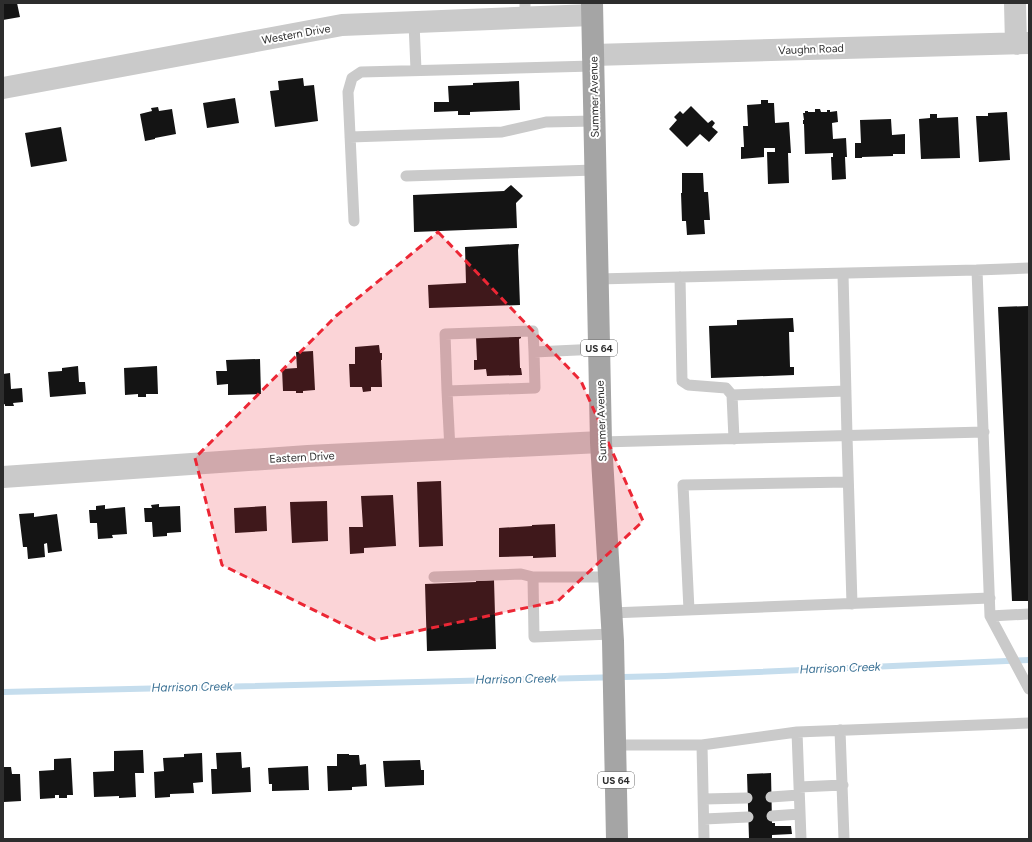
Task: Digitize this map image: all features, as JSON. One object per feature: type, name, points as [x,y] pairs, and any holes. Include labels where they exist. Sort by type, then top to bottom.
[{"type":"main road","name":"Summer Avenue","points":[[592,9],[601,442],[610,577],[616,745],[617,839]]},
{"type":"street","points":[[1015,3],[1022,44]]},
{"type":"street","name":"Western Drive","points":[[3,88],[342,26],[414,23],[525,10],[592,9]]},
{"type":"street","name":"Vaughn Road","points":[[593,61],[1022,44]]},
{"type":"street","name":"Eastern Drive","points":[[3,477],[308,456],[601,442]]},
{"type":"lane","points":[[414,23],[416,70]]},
{"type":"lane","points":[[354,222],[348,92],[352,78],[360,72],[593,61]]},
{"type":"lane","points":[[350,137],[502,132],[546,122],[594,121]]},
{"type":"lane","points":[[406,176],[595,170]]},
{"type":"lane","points":[[597,279],[843,274],[1029,268]]},
{"type":"lane","points":[[977,270],[990,616],[1029,689]]},
{"type":"lane","points":[[843,274],[852,604]]},
{"type":"lane","points":[[680,277],[682,381],[688,385],[726,388],[732,395],[734,439]]},
{"type":"lane","points":[[447,391],[535,388],[533,331],[445,334],[447,391],[450,450]]},
{"type":"lane","points":[[534,352],[599,349]]},
{"type":"lane","points":[[732,395],[846,391]]},
{"type":"lane","points":[[601,442],[984,432]]},
{"type":"lane","points":[[689,610],[682,486],[848,482]]},
{"type":"lane","points":[[434,577],[521,574],[533,577],[610,577]]},
{"type":"lane","points":[[533,577],[534,637],[612,629],[689,610],[990,598]]},
{"type":"lane","points":[[990,616],[1029,614]]},
{"type":"lane","points":[[616,745],[702,745],[797,732],[1029,723]]},
{"type":"lane","points":[[840,730],[844,839]]},
{"type":"lane","points":[[797,732],[801,839]]},
{"type":"lane","points":[[702,745],[704,839]]},
{"type":"lane","points":[[771,797],[799,791],[843,785]]},
{"type":"lane","points":[[704,799],[747,798]]},
{"type":"lane","points":[[772,816],[800,814]]},
{"type":"lane","points":[[704,819],[748,816]]},
{"type":"highlighted area","points":[[438,232],[581,381],[643,521],[558,601],[375,640],[222,565],[195,458],[336,316]]},
{"type":"building","points":[[3,3],[17,3],[20,17],[3,20]]},
{"type":"building","points":[[303,78],[304,86],[314,85],[318,121],[275,127],[270,91],[279,90],[278,81]]},
{"type":"building","points":[[519,81],[520,110],[470,112],[470,115],[458,115],[458,111],[434,112],[434,102],[449,102],[448,86],[473,85],[473,83]]},
{"type":"building","points":[[235,98],[239,123],[207,128],[203,103]]},
{"type":"building","points":[[761,100],[768,100],[768,103],[774,103],[775,123],[789,122],[791,153],[788,153],[789,183],[768,184],[767,152],[775,152],[775,148],[764,148],[764,157],[741,159],[741,147],[744,147],[743,126],[748,126],[747,105],[761,104]]},
{"type":"building","points":[[691,106],[708,123],[712,120],[715,123],[712,127],[718,132],[709,142],[700,134],[687,147],[669,129],[677,120],[674,117],[680,111],[683,114]]},
{"type":"building","points":[[158,107],[159,111],[172,109],[176,134],[145,141],[140,114],[152,111],[151,108]]},
{"type":"building","points":[[815,109],[820,109],[821,112],[827,112],[827,110],[830,110],[830,112],[837,111],[838,122],[832,123],[833,139],[846,138],[846,179],[832,180],[831,157],[833,157],[833,153],[805,154],[803,113],[805,113],[805,111],[815,112]]},
{"type":"building","points":[[1007,112],[1010,160],[979,162],[976,116],[988,116],[988,113]]},
{"type":"building","points":[[930,114],[937,114],[937,118],[958,117],[960,158],[921,159],[919,119],[930,118]]},
{"type":"building","points":[[891,119],[892,135],[905,134],[905,154],[855,158],[855,143],[861,143],[860,120]]},
{"type":"building","points":[[61,127],[67,161],[31,167],[25,133]]},
{"type":"building","points":[[682,173],[703,173],[704,192],[708,192],[710,220],[704,220],[705,234],[687,235],[686,221],[682,221]]},
{"type":"building","points":[[511,185],[523,196],[516,203],[517,228],[414,232],[413,195],[504,191]]},
{"type":"building","points":[[519,244],[520,305],[429,308],[428,285],[466,283],[465,247]]},
{"type":"building","points":[[1029,306],[1029,601],[1012,601],[998,307]]},
{"type":"building","points":[[793,318],[794,332],[789,332],[790,367],[794,367],[794,375],[711,378],[709,326],[737,325],[737,320]]},
{"type":"building","points":[[521,336],[519,339],[520,368],[522,375],[487,376],[486,369],[474,370],[474,360],[477,360],[476,337]]},
{"type":"building","points":[[379,345],[380,353],[382,353],[382,387],[371,387],[371,391],[363,392],[362,387],[350,387],[349,364],[355,364],[355,347]]},
{"type":"building","points":[[313,351],[315,390],[303,391],[303,393],[296,393],[296,391],[283,391],[282,369],[297,368],[296,352]]},
{"type":"building","points":[[260,359],[261,394],[228,395],[228,384],[217,385],[216,371],[227,371],[226,360]]},
{"type":"building","points":[[78,366],[79,382],[85,382],[86,394],[50,397],[48,372],[62,371],[62,368]]},
{"type":"building","points":[[157,366],[158,394],[146,394],[146,397],[138,397],[138,394],[125,395],[124,368]]},
{"type":"building","points":[[10,373],[11,389],[22,388],[23,402],[13,403],[14,406],[5,406],[5,404],[3,405],[3,374]]},
{"type":"building","points":[[441,481],[443,546],[419,547],[417,482]]},
{"type":"building","points":[[393,495],[396,546],[364,548],[364,553],[350,554],[349,527],[363,527],[361,496]]},
{"type":"building","points":[[327,501],[328,541],[292,543],[290,502]]},
{"type":"building","points":[[159,504],[159,507],[180,506],[181,532],[167,533],[167,536],[153,537],[152,522],[145,522],[144,508],[152,508],[151,505]]},
{"type":"building","points":[[105,505],[105,509],[125,507],[127,534],[112,535],[113,538],[98,539],[97,523],[90,523],[89,510],[96,510],[96,506]]},
{"type":"building","points":[[266,506],[267,531],[235,533],[234,508]]},
{"type":"building","points":[[34,513],[34,517],[57,514],[62,551],[48,553],[47,543],[44,544],[45,557],[28,559],[27,547],[23,547],[19,514]]},
{"type":"building","points":[[555,524],[556,557],[499,557],[499,528]]},
{"type":"building","points":[[494,580],[496,649],[427,651],[425,584]]},
{"type":"building","points":[[143,750],[144,773],[135,773],[136,797],[94,797],[93,772],[114,771],[114,751]]},
{"type":"building","points":[[241,752],[242,768],[250,767],[251,792],[212,794],[211,769],[217,769],[216,753]]},
{"type":"building","points":[[202,753],[203,782],[193,783],[194,793],[170,794],[170,797],[155,798],[154,772],[164,771],[163,758],[184,757],[184,754]]},
{"type":"building","points":[[337,754],[359,755],[360,765],[366,764],[367,786],[352,787],[352,790],[328,791],[327,766],[337,766]]},
{"type":"building","points":[[71,758],[73,795],[67,795],[67,798],[59,798],[59,795],[55,795],[55,798],[40,799],[39,771],[54,770],[54,759]]},
{"type":"building","points":[[420,760],[421,770],[424,770],[424,785],[385,787],[383,761]]},
{"type":"building","points":[[308,766],[309,790],[272,791],[272,784],[269,784],[268,768]]},
{"type":"building","points":[[3,767],[11,767],[12,774],[20,774],[21,801],[4,802]]},
{"type":"building","points":[[771,773],[772,823],[775,823],[775,826],[791,826],[792,834],[772,835],[772,839],[749,839],[747,774]]},
{"type":"waterway","name":"Harrison Creek","points":[[3,692],[665,676],[1029,660]]}]
